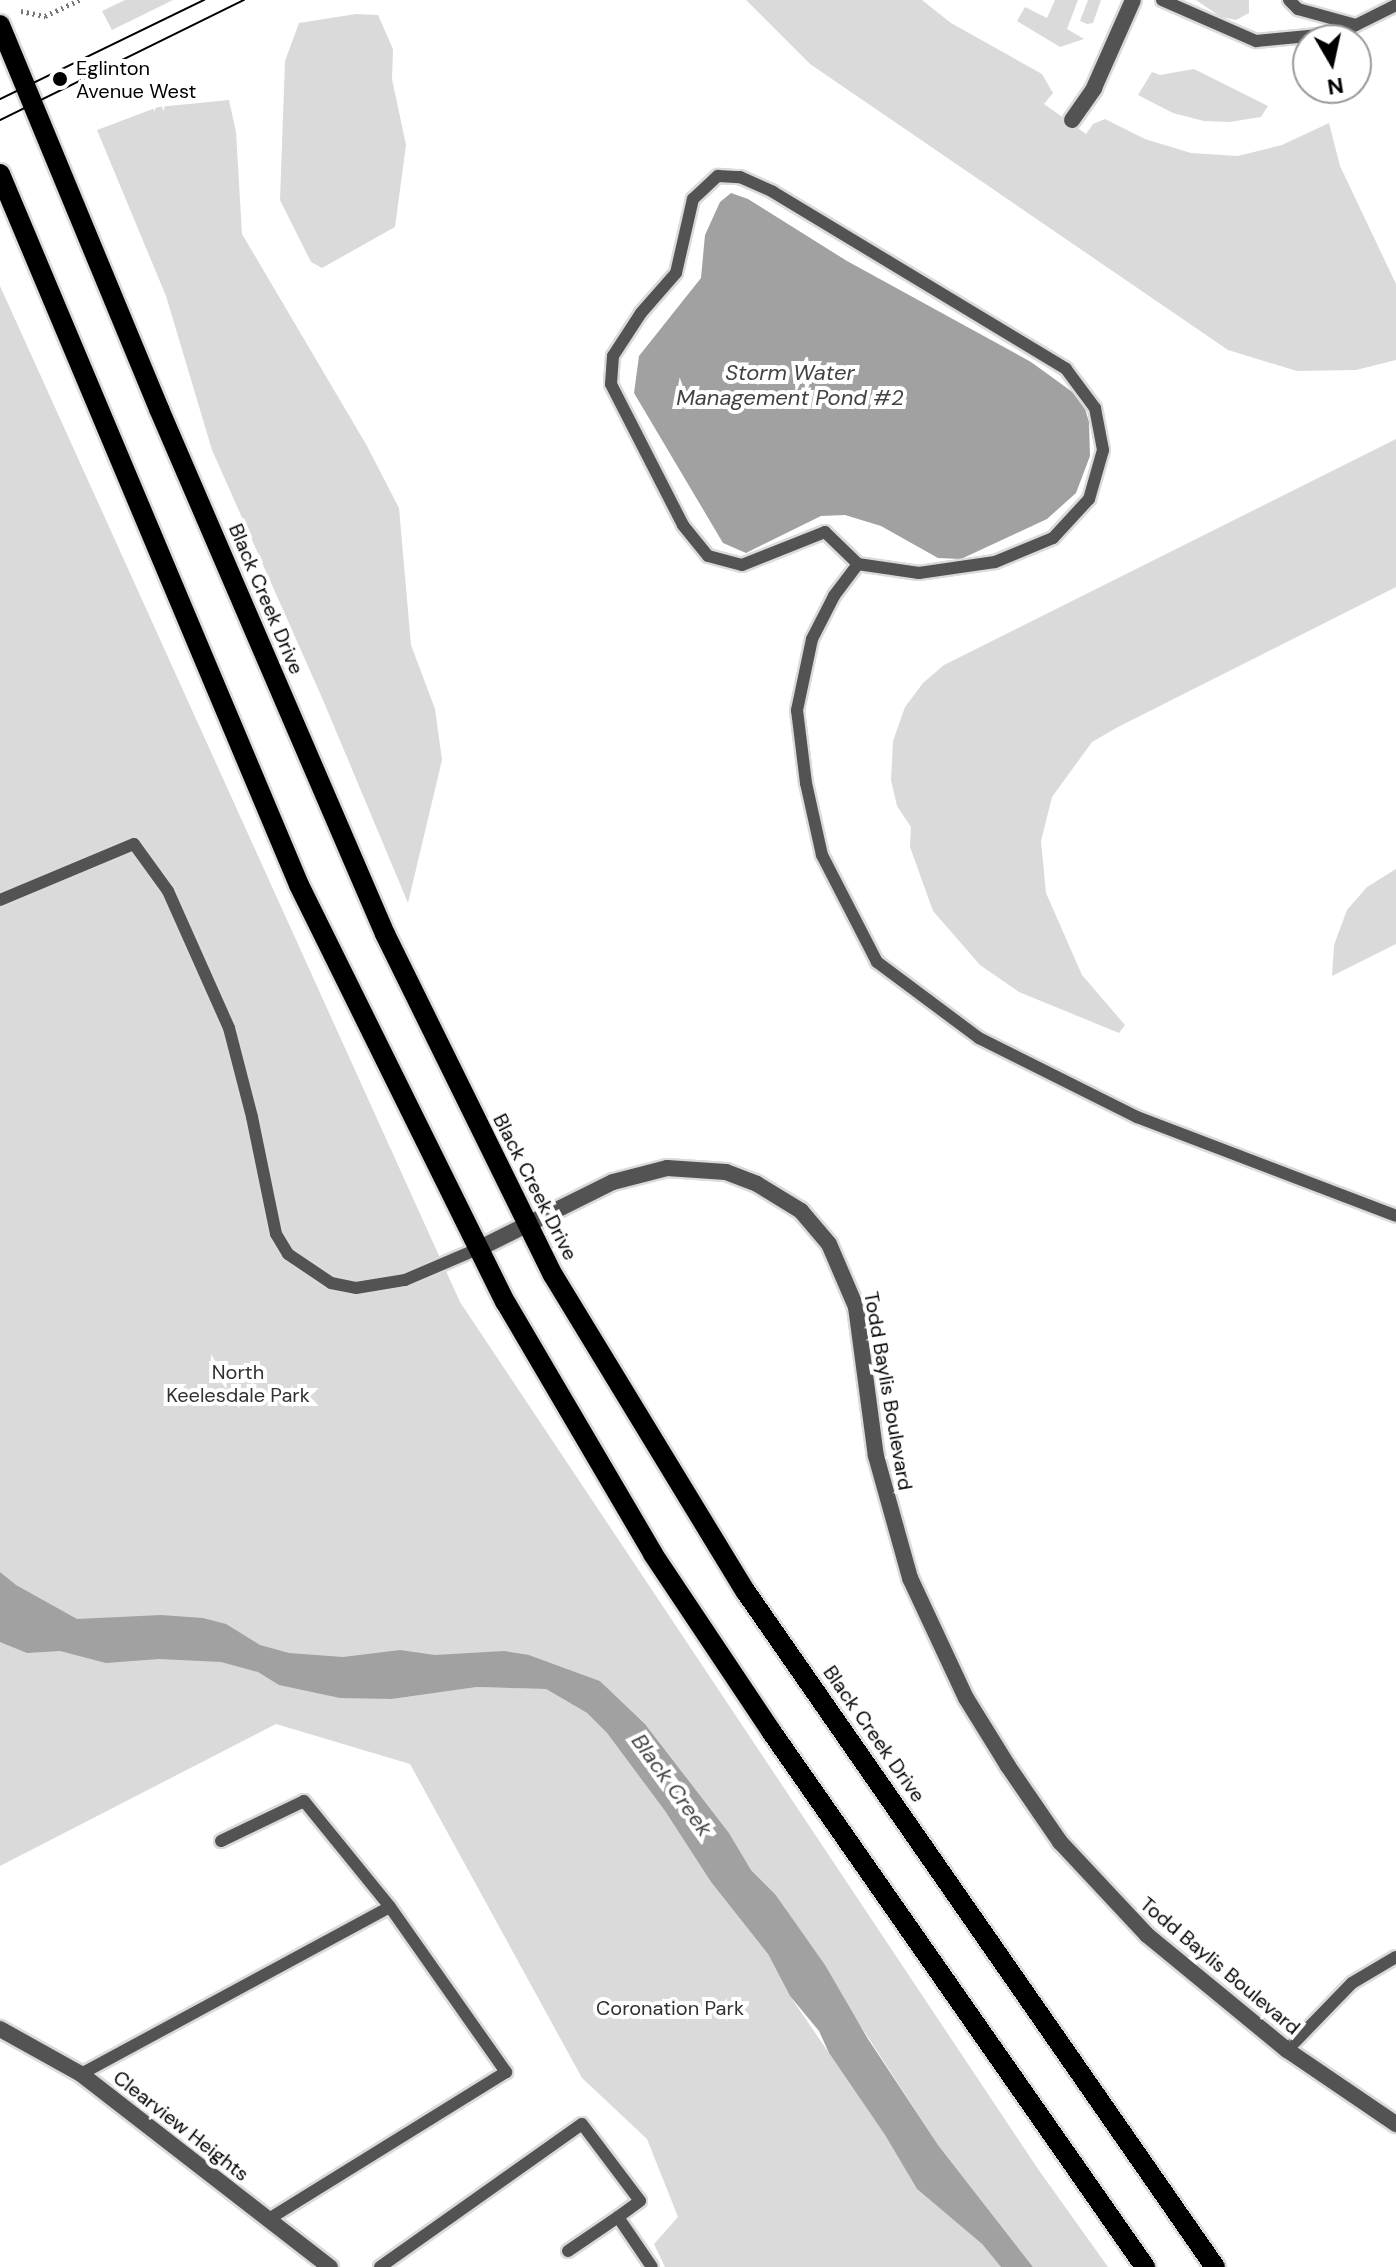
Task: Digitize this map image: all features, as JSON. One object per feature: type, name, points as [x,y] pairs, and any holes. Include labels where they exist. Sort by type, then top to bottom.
[{"type":"main road","name":"Black Creek Drive","points":[[0,25],[290,718],[392,948],[528,1227],[607,1365],[746,1592],[1215,2267]]},
{"type":"main road","points":[[0,174],[299,885],[506,1303],[653,1554],[771,1731],[1145,2267]]},
{"type":"street","points":[[1072,120],[1094,88],[1133,0]]},
{"type":"street","name":"Todd Baylis Boulevard","points":[[480,1248],[528,1227],[613,1182],[667,1168],[726,1172],[757,1184],[801,1211],[829,1244],[842,1268],[856,1307],[876,1456],[897,1540],[926,1615],[966,1698],[1060,1842],[1147,1935],[1287,2050],[1396,2124]]},
{"type":"street","name":"Clearview Heights","points":[[0,2029],[81,2074],[330,2267]]},
{"type":"lane","points":[[1162,0],[1256,41],[1292,38]]},
{"type":"lane","points":[[1289,0],[1298,9],[1352,24]]},
{"type":"lane","points":[[1358,24],[1396,5]]},
{"type":"lane","points":[[718,176],[740,177],[773,192],[1066,369],[1095,408],[1103,450],[1089,499],[1053,538],[995,562],[919,573],[858,564],[825,532],[742,565],[708,556],[683,525],[611,384],[613,356],[641,313],[676,273],[693,199],[718,176]]},
{"type":"lane","points":[[858,564],[834,596],[812,639],[797,710],[806,783],[822,855],[877,962],[979,1038],[1137,1117],[1396,1216]]},
{"type":"lane","points":[[0,900],[134,844],[168,891],[229,1028],[252,1117],[276,1234],[288,1254],[331,1283],[356,1288],[405,1280],[480,1248]]},
{"type":"lane","points":[[221,1841],[304,1801],[390,1907],[506,2072],[269,2219]]},
{"type":"lane","points":[[81,2074],[390,1907]]},
{"type":"lane","points":[[1287,2050],[1352,1983],[1396,1957]]},
{"type":"lane","points":[[380,2267],[582,2124],[640,2201],[568,2251]]},
{"type":"lane","points":[[618,2217],[652,2267]]},
{"type":"path","points":[[15,10],[45,16],[79,0]]},
{"type":"green space","points":[[125,0],[173,0],[112,30],[102,11]]},
{"type":"green space","points":[[746,0],[922,0],[951,23],[1042,74],[1053,93],[1044,104],[1086,134],[1093,124],[1105,119],[1145,139],[1191,153],[1238,156],[1282,145],[1329,123],[1340,166],[1396,284],[1396,360],[1356,370],[1297,371],[1228,350],[810,64]]},
{"type":"green space","points":[[1055,0],[1078,0],[1067,29],[1084,39],[1060,47],[1017,21],[1025,7],[1047,18]]},
{"type":"green space","points":[[1088,0],[1101,0],[1093,23],[1087,24],[1080,21]]},
{"type":"green space","points":[[1196,0],[1249,0],[1249,13],[1236,20],[1221,17]]},
{"type":"green space","points":[[356,14],[378,15],[393,49],[392,79],[406,145],[395,227],[322,268],[311,262],[280,200],[285,61],[299,23]]},
{"type":"green space","points":[[1194,69],[1268,106],[1261,117],[1229,122],[1204,121],[1173,113],[1138,95],[1152,72],[1160,75]]},
{"type":"green space","points":[[229,100],[236,132],[242,234],[367,446],[399,508],[411,645],[435,709],[442,760],[408,903],[323,700],[212,450],[166,296],[97,130],[158,107]]},
{"type":"green space","name":"North Keelesdale Park","points":[[0,286],[460,1302],[1038,2169],[1108,2267],[1033,2267],[938,2145],[775,1894],[751,1870],[729,1833],[645,1724],[600,1681],[529,1655],[328,1695],[392,1699],[477,1687],[546,1689],[587,1713],[607,1733],[665,1811],[711,1882],[768,1954],[790,1996],[885,2135],[917,2189],[982,2244],[1001,2267],[665,2267],[654,2244],[678,2217],[647,2139],[582,2078],[410,1764],[276,1724],[0,1866]]},
{"type":"green space","points":[[1396,439],[1396,587],[1092,742],[1052,797],[1041,841],[1046,893],[1082,975],[1125,1025],[1119,1033],[1019,992],[980,965],[933,911],[910,847],[911,827],[897,806],[891,780],[893,741],[905,707],[923,683],[944,665]]},
{"type":"green space","points":[[1396,869],[1396,944],[1332,976],[1334,945],[1347,910],[1367,887]]},
{"type":"water","name":"Storm Water Management Pond #2","points":[[731,193],[748,199],[847,261],[1031,362],[1082,399],[1089,422],[1090,456],[1076,493],[1047,519],[961,559],[938,558],[881,526],[845,515],[821,516],[746,553],[723,543],[634,393],[639,356],[701,278],[705,235],[720,202]]},
{"type":"water","name":"Black Creek","points":[[0,1572],[16,1585],[77,1619],[161,1615],[203,1618],[226,1624],[260,1645],[289,1653],[343,1657],[400,1650],[435,1655],[504,1651],[529,1655],[600,1681],[645,1724],[729,1833],[751,1870],[775,1894],[825,1965],[868,2039],[938,2145],[1033,2267],[1001,2267],[982,2244],[917,2189],[885,2135],[829,2053],[819,2031],[790,1996],[768,1954],[711,1882],[665,1811],[607,1733],[587,1713],[546,1689],[477,1687],[392,1699],[340,1698],[279,1685],[258,1672],[221,1662],[159,1659],[106,1663],[60,1651],[27,1653],[0,1642]]},
{"type":"tram line","points":[[0,99],[204,0]]},
{"type":"tram line","points":[[0,120],[244,0]]},
{"type":"place","name":"Eglinton Avenue West","points":[[60,79]]},
{"type":"park label","name":"Coronation Park","points":[[670,2008]]}]
